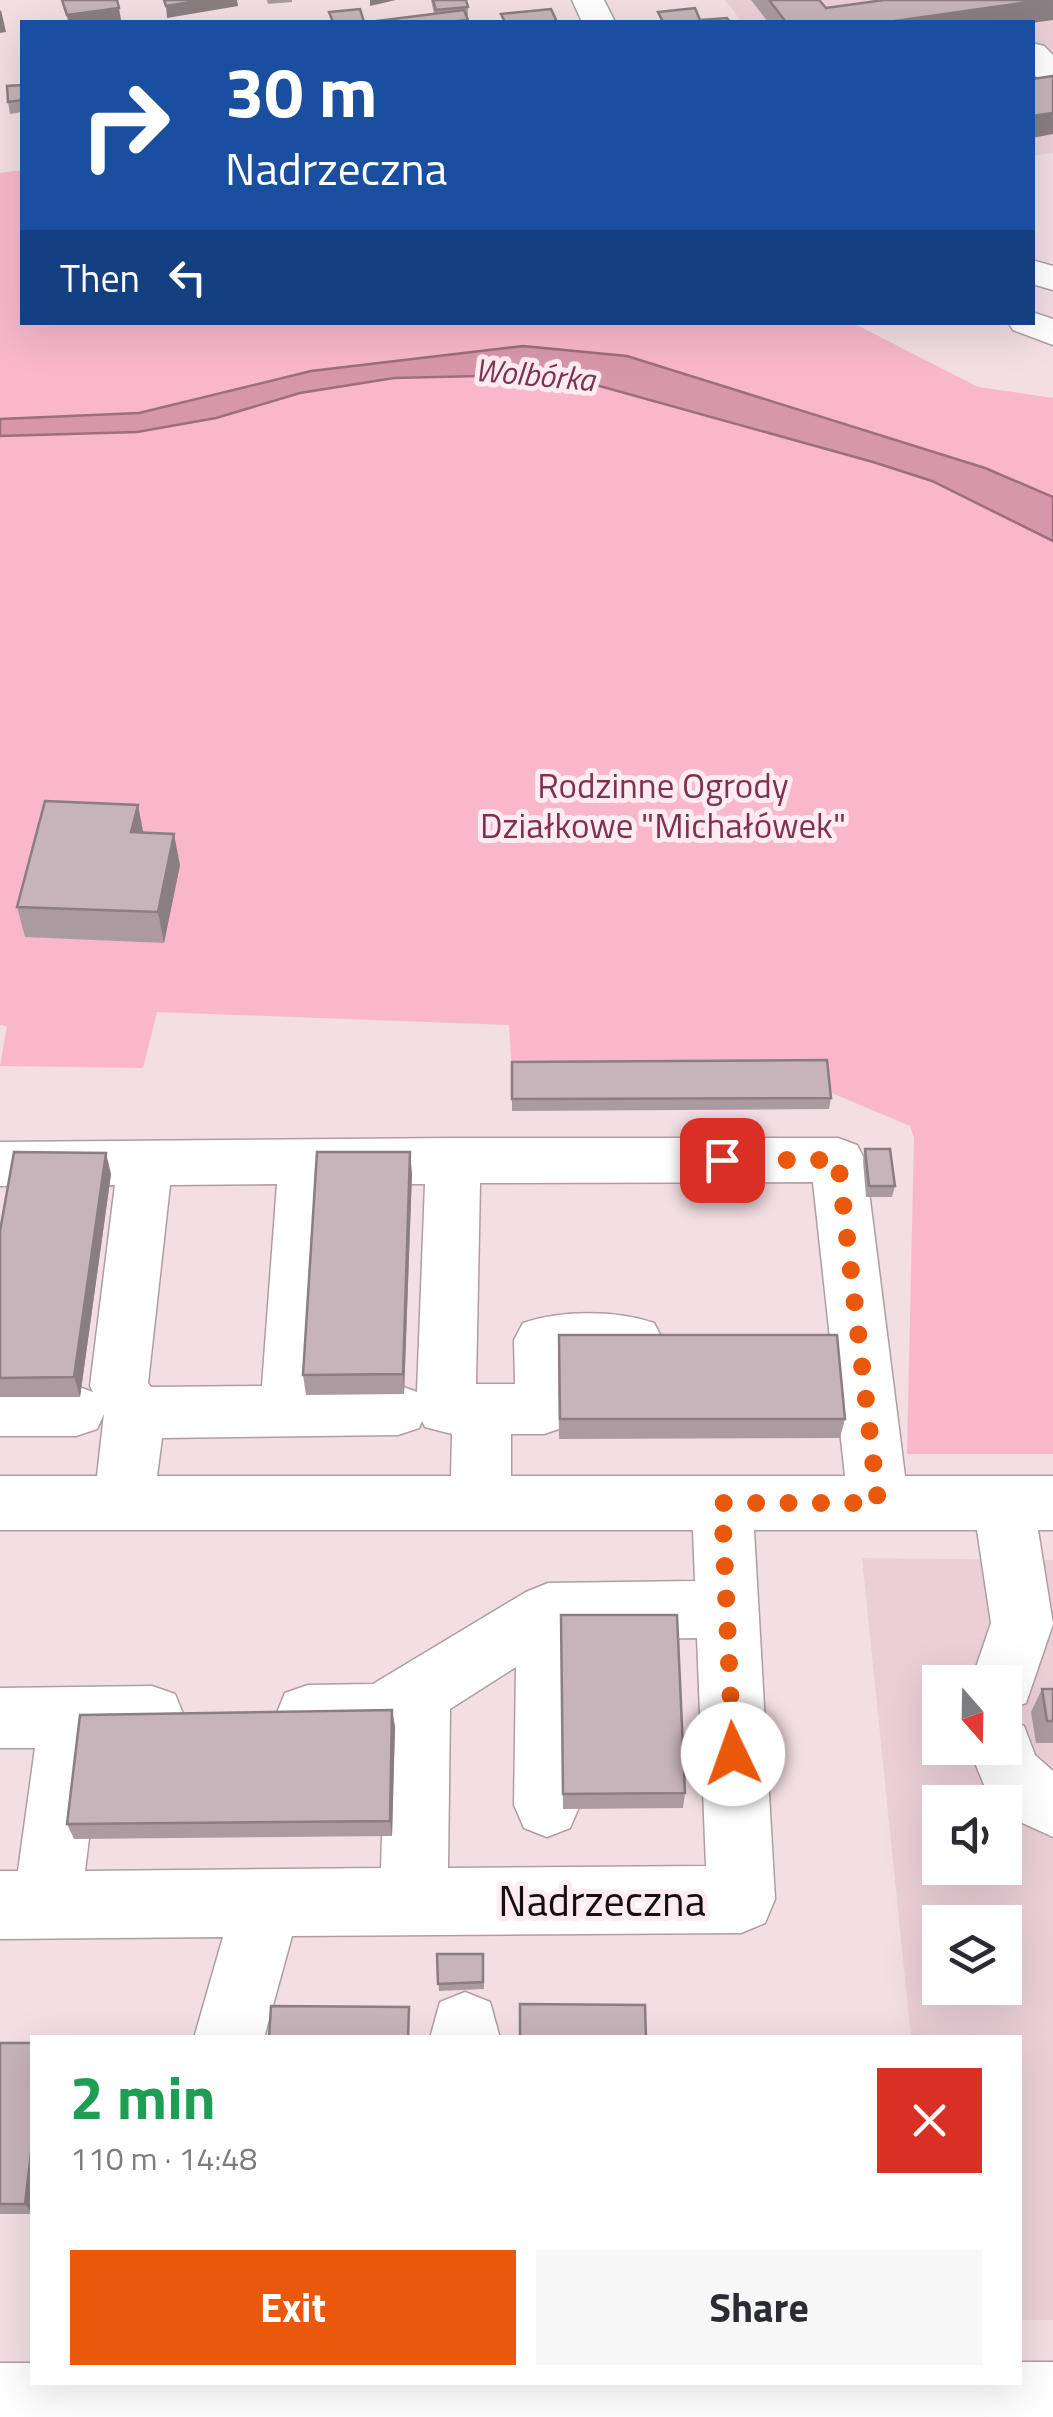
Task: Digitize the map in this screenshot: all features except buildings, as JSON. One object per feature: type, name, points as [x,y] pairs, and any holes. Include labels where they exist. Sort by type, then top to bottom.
[{"type":"street","points":[[1035,56],[1053,74]]},
{"type":"street","points":[[453,1160],[446,1409],[544,1410],[544,1340],[682,1340]]},
{"type":"street","points":[[2,1175],[144,1164],[838,1160],[878,1503]]},
{"type":"street","points":[[288,1412],[306,1162]]},
{"type":"street","points":[[124,1502],[135,1413],[119,1386],[144,1164]]},
{"type":"street","points":[[801,1340],[860,1340]]},
{"type":"street","points":[[480,1504],[482,1409]]},
{"type":"street","points":[[135,1413],[398,1410]]},
{"type":"street","points":[[0,1411],[76,1411]]},
{"type":"street","points":[[0,1503],[1028,1503],[1022,1623],[1008,1665]]},
{"type":"street","name":"Nadrzeczna","points":[[72,1717],[24,1904],[741,1899],[722,1503]]},
{"type":"street","points":[[0,1718],[377,1714],[418,1694],[548,1612],[726,1609]]},
{"type":"street","points":[[547,1805],[548,1612]]},
{"type":"street","points":[[414,1902],[418,1694]]},
{"type":"street","points":[[1004,1765],[1026,1796],[1053,1805]]},
{"type":"street","points":[[229,2035],[267,1903]]},
{"type":"street","points":[[0,2401],[188,2392],[444,2391],[845,2391],[1053,2400]]},
{"type":"shaded area","points":[[725,0],[1053,0],[1053,153],[1035,156],[1035,20],[740,20]]},
{"type":"shaded area","points":[[862,1558],[1053,1560],[1053,2320],[1022,2320],[1022,2035],[911,2035]]},
{"type":"green space","name":"Rodzinne Ogrody Działkowe \"Michałówek\"","points":[[20,170],[20,325],[857,325],[978,387],[1053,398],[1053,1454],[907,1454],[914,1138],[910,1126],[827,1091],[512,1073],[509,1025],[157,1012],[143,1068],[0,1066],[7,1026],[0,1025],[0,173]]},
{"type":"water","name":"Wolbórka","points":[[523,346],[627,356],[985,468],[1053,497],[1053,541],[932,481],[578,380],[524,375],[394,378],[300,393],[216,418],[137,432],[0,436],[0,419],[139,413],[311,371]]},
{"type":"route","points":[[722,1160],[838,1160],[878,1503],[722,1503],[733,1754]]}]
